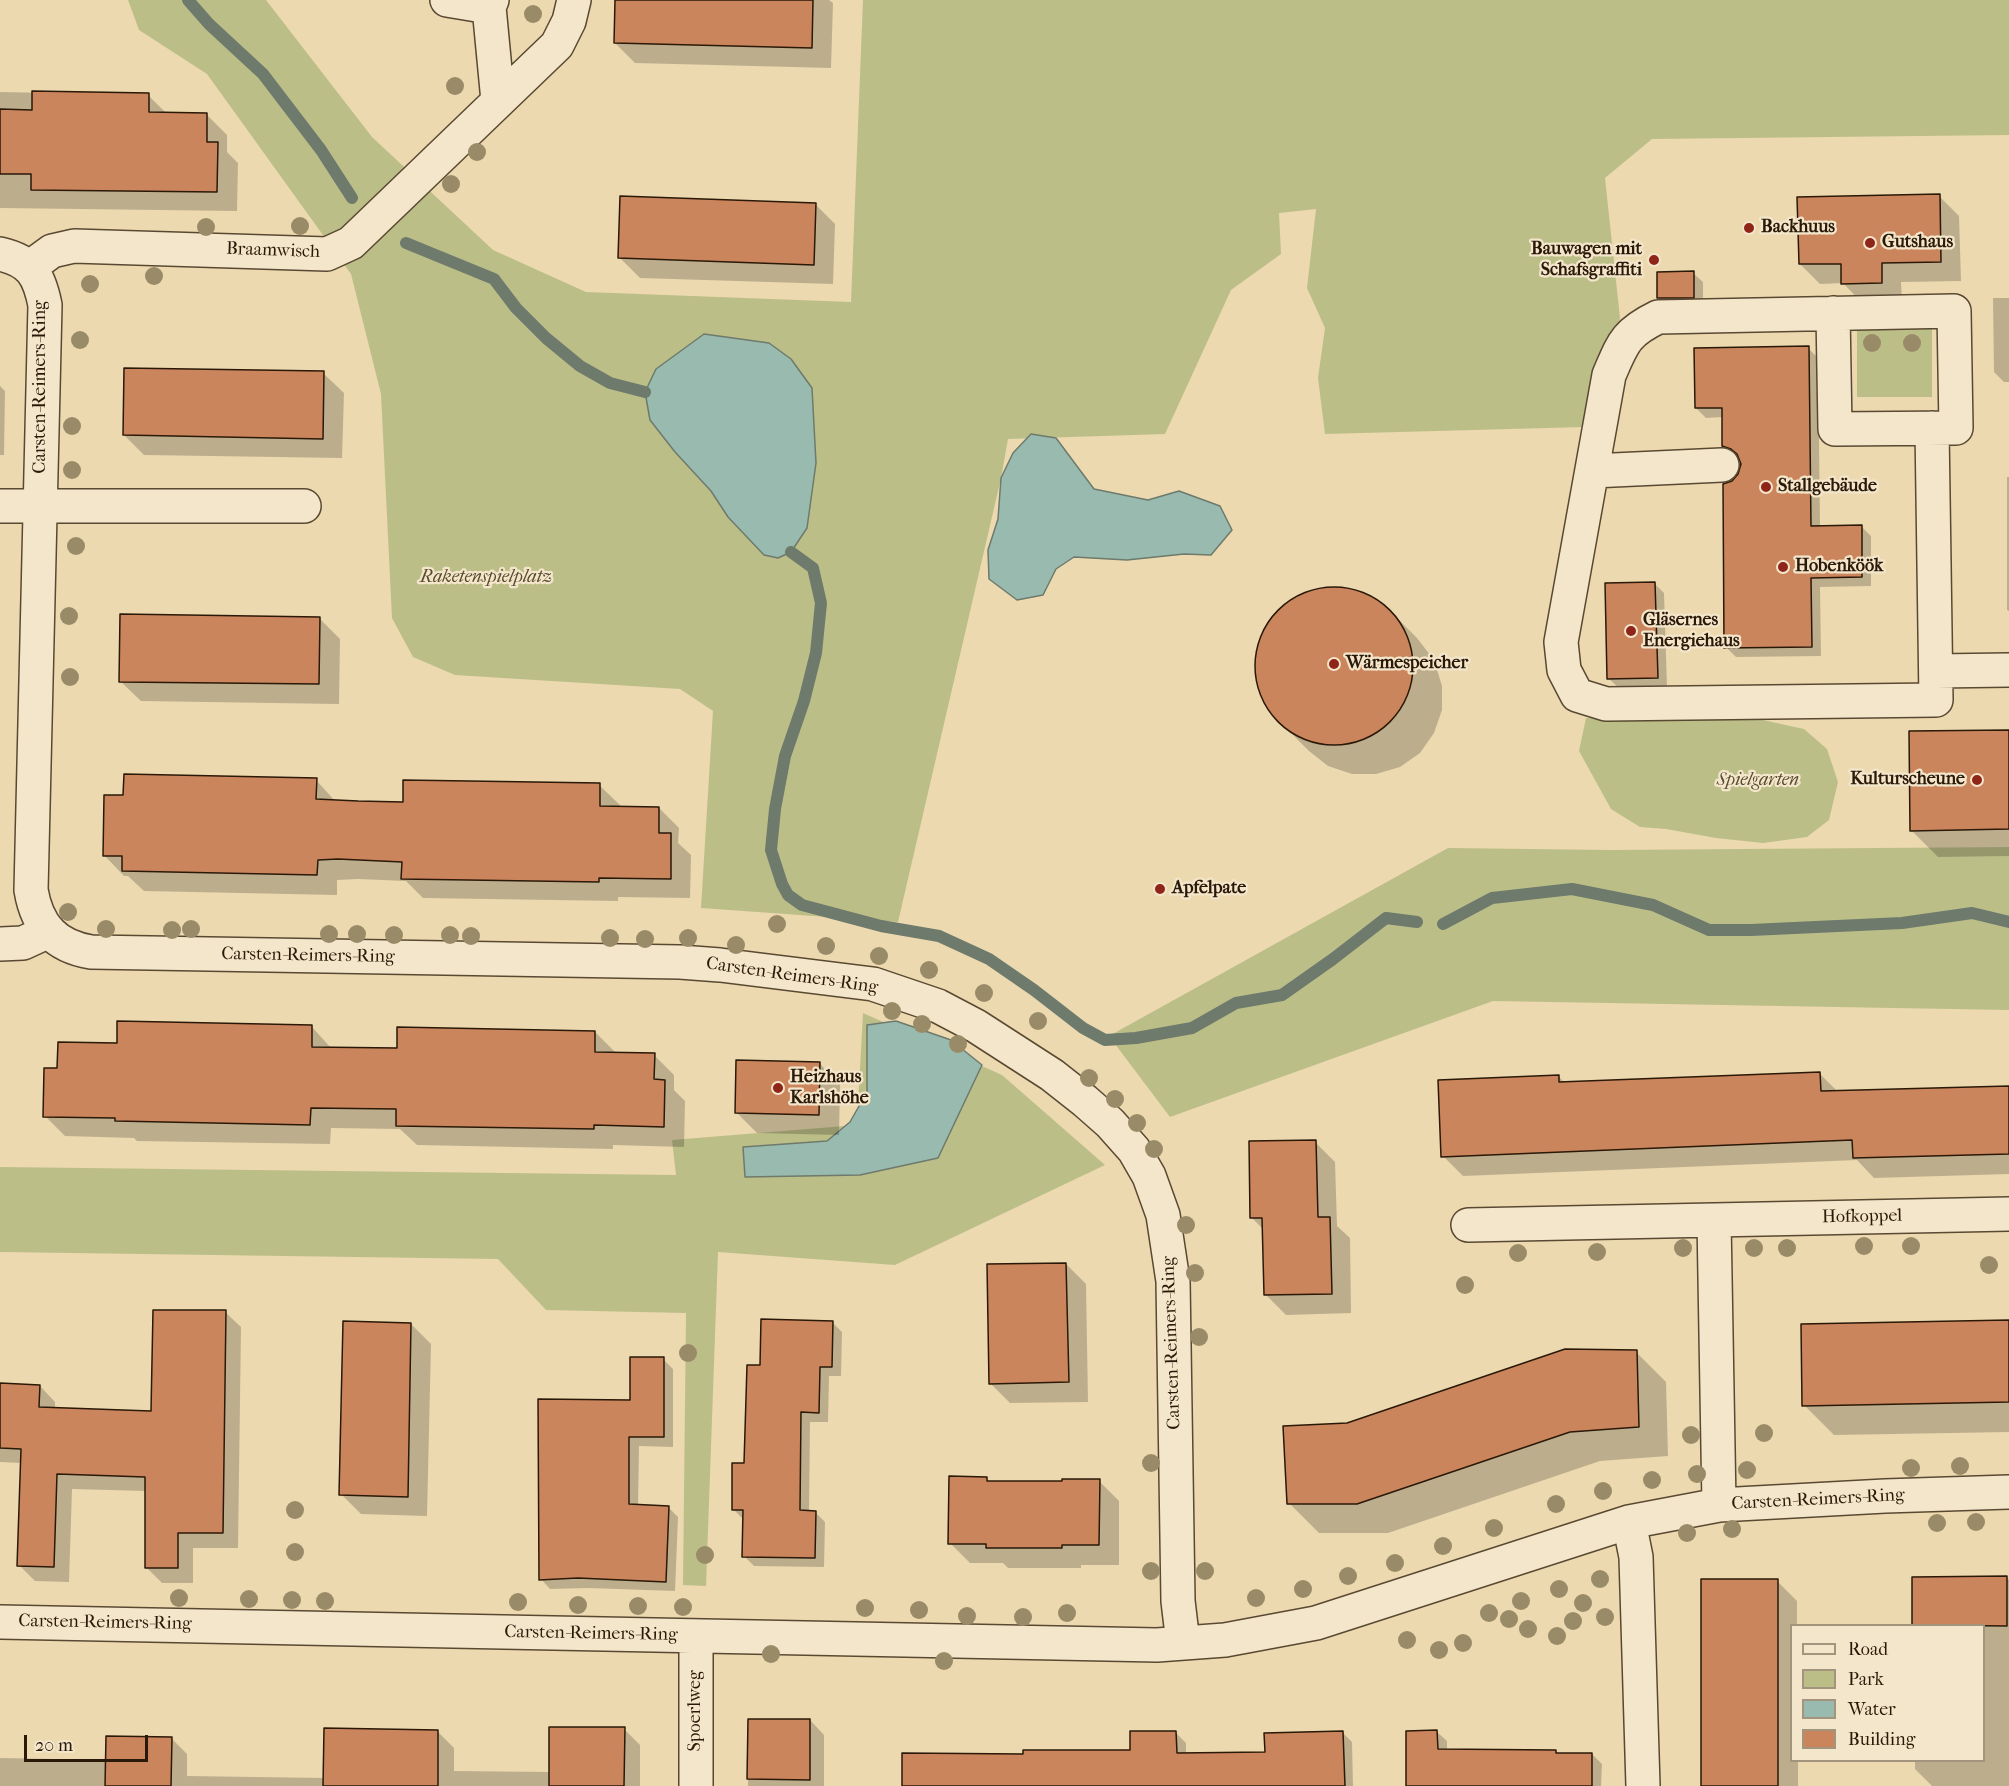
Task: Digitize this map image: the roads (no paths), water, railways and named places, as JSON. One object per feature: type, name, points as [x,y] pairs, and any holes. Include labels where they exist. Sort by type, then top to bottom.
[{"type":"street","points":[[447,0],[491,4],[498,101]]},
{"type":"street","name":"Braamwisch","points":[[30,267],[52,251],[74,246],[327,254],[351,243],[557,45],[569,21],[574,0]]},
{"type":"street","points":[[0,254],[21,260],[30,267]]},
{"type":"street","name":"Carsten-Reimers-Ring","points":[[30,267],[39,283],[45,305],[31,890],[36,909],[49,931],[68,946],[91,952],[680,962],[843,980],[873,984],[938,1006],[1013,1049],[1052,1075],[1119,1132],[1134,1150],[1149,1176],[1163,1215],[1173,1281],[1178,1601],[1183,1643]]},
{"type":"street","points":[[1833,313],[1835,429],[1932,428],[1956,428],[1954,311],[1833,313],[1658,317],[1641,326],[1624,340],[1609,375],[1561,642],[1563,670],[1577,695],[1606,704],[1936,700],[1932,428]]},
{"type":"street","points":[[1592,471],[1722,465]]},
{"type":"street","points":[[0,506],[304,507]]},
{"type":"street","points":[[1936,671],[2009,670]]},
{"type":"street","points":[[0,944],[22,943],[49,931]]},
{"type":"street","name":"Hofkoppel","points":[[1468,1225],[2009,1214]]},
{"type":"street","points":[[1714,1220],[1719,1505]]},
{"type":"street","name":"Carsten-Reimers-Ring","points":[[0,1622],[1157,1645],[1225,1640],[1316,1623],[1629,1522],[1719,1505],[2009,1492]]},
{"type":"street","points":[[1629,1522],[1636,1557],[1643,1786]]},
{"type":"street","name":"Spoerlweg","points":[[696,1636],[696,1786]]},
{"type":"water","points":[[704,334],[769,343],[791,359],[812,388],[816,463],[807,528],[791,552],[778,558],[764,555],[728,517],[711,491],[675,452],[650,420],[645,392],[656,369]]},
{"type":"water","points":[[1031,434],[1056,438],[1094,489],[1148,500],[1179,491],[1220,506],[1232,530],[1211,555],[1184,554],[1127,560],[1074,557],[1056,569],[1043,595],[1017,600],[989,579],[988,550],[998,519],[1001,478],[1013,453]]},
{"type":"water","points":[[896,1021],[951,1040],[982,1065],[938,1158],[860,1175],[745,1177],[743,1147],[827,1141],[850,1122],[867,1092],[867,1025]]},
{"type":"waterway","points":[[188,0],[209,24],[263,74],[321,150],[352,198]]},
{"type":"waterway","points":[[406,243],[494,279],[516,308],[546,338],[580,366],[610,383],[645,392]]},
{"type":"waterway","points":[[791,552],[813,568],[821,603],[816,653],[804,701],[785,756],[775,809],[771,850],[788,895],[802,905],[881,926],[939,936],[989,959],[1083,1028],[1105,1040],[1136,1038],[1192,1028],[1236,1003],[1282,995],[1386,918],[1417,922]]},
{"type":"waterway","points":[[1443,924],[1492,898],[1572,889],[1653,905],[1709,930],[1902,923],[1972,913],[2009,922]]},
{"type":"place","name":"Backhuus","points":[[1749,228]]},
{"type":"place","name":"Gutshaus","points":[[1870,243]]},
{"type":"place","name":"Bauwagen mit Schafsgraffiti","points":[[1654,260]]},
{"type":"place","name":"Stallgebäude","points":[[1766,487]]},
{"type":"place","name":"Hobenköök","points":[[1783,567]]},
{"type":"place","name":"Gläsernes Energiehaus","points":[[1631,631]]},
{"type":"place","name":"Wärmespeicher","points":[[1334,664]]},
{"type":"place","name":"Kulturscheune","points":[[1977,780]]},
{"type":"place","name":"Apfelpate","points":[[1160,889]]},
{"type":"place","name":"Heizhaus Karlshöhe","points":[[778,1088]]},
{"type":"park label","name":"Raketenspielplatz","points":[[486,578]]},
{"type":"park label","name":"Spielgarten","points":[[1758,781]]}]
